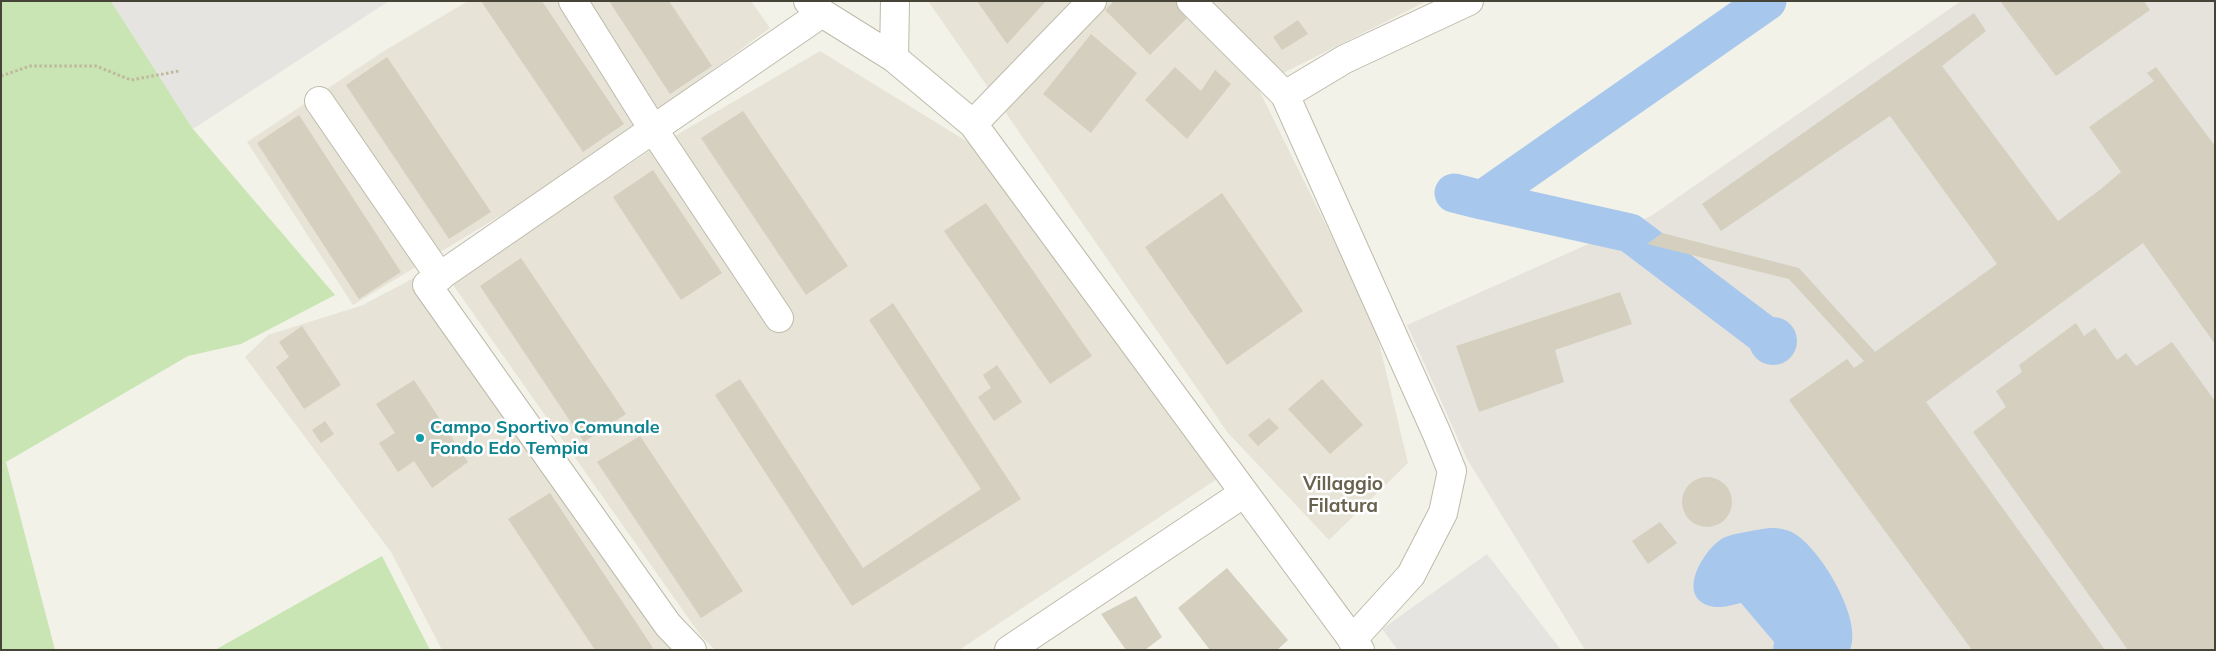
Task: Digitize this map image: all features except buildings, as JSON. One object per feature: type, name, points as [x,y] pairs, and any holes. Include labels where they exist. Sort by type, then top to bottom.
[{"type":"street","points":[[573,1],[653,129],[779,318]]},
{"type":"street","points":[[894,58],[895,1]]},
{"type":"street","points":[[973,124],[1092,1]]},
{"type":"street","points":[[692,650],[668,625],[427,285],[653,129],[815,7],[894,58],[973,124],[1356,645],[1411,575],[1443,513],[1452,471],[1438,434],[1285,95],[1192,1]]},
{"type":"street","points":[[1285,95],[1345,59],[1469,1]]},
{"type":"street","points":[[319,101],[440,277]]},
{"type":"street","points":[[1009,650],[1244,493]]},
{"type":"path","points":[[1,76],[30,66],[96,66],[131,80],[179,71]]},
{"type":"shaded area","points":[[111,1],[389,1],[193,129]]},
{"type":"shaded area","points":[[468,1],[751,1],[770,28],[574,171],[353,305],[247,142],[384,51]]},
{"type":"shaded area","points":[[928,1],[1427,1],[1257,86],[1374,322],[1408,463],[1329,540],[1228,433]]},
{"type":"shaded area","points":[[1961,1],[2215,1],[2215,650],[1585,650],[1467,459],[1407,325],[1651,216]]},
{"type":"shaded area","points":[[820,51],[976,147],[1226,473],[959,650],[715,650],[701,636],[451,282],[651,150]]},
{"type":"shaded area","points":[[425,272],[694,650],[442,650],[391,552],[245,357],[268,335],[363,305]]},
{"type":"shaded area","points":[[1487,554],[1561,650],[1398,650],[1382,629]]},
{"type":"green space","points":[[1,1],[111,1],[193,129],[335,295],[241,344],[188,356],[6,462],[55,650],[1,650]]},
{"type":"green space","points":[[382,556],[430,650],[215,650]]},
{"type":"water","points":[[1773,317],[1782,319],[1790,324],[1795,332],[1797,341],[1795,350],[1790,358],[1782,363],[1773,365],[1764,363],[1756,358],[1751,350],[1749,341],[1751,332],[1756,324],[1764,319]]},
{"type":"water","points":[[1769,528],[1784,529],[1798,536],[1819,557],[1829,572],[1846,605],[1851,622],[1853,637],[1850,650],[1773,650],[1774,642],[1741,603],[1717,607],[1700,601],[1695,593],[1694,583],[1696,572],[1708,552],[1723,538],[1728,536]]},
{"type":"waterway","points":[[1454,193],[1482,200],[1767,1]]},
{"type":"waterway","points":[[1482,200],[1630,233],[1770,339]]},
{"type":"place","name":"Campo Sportivo Comunale Fondo Edo Tempia","points":[[420,438]]},
{"type":"district","name":"Villaggio Filatura","points":[[1343,495]]}]
